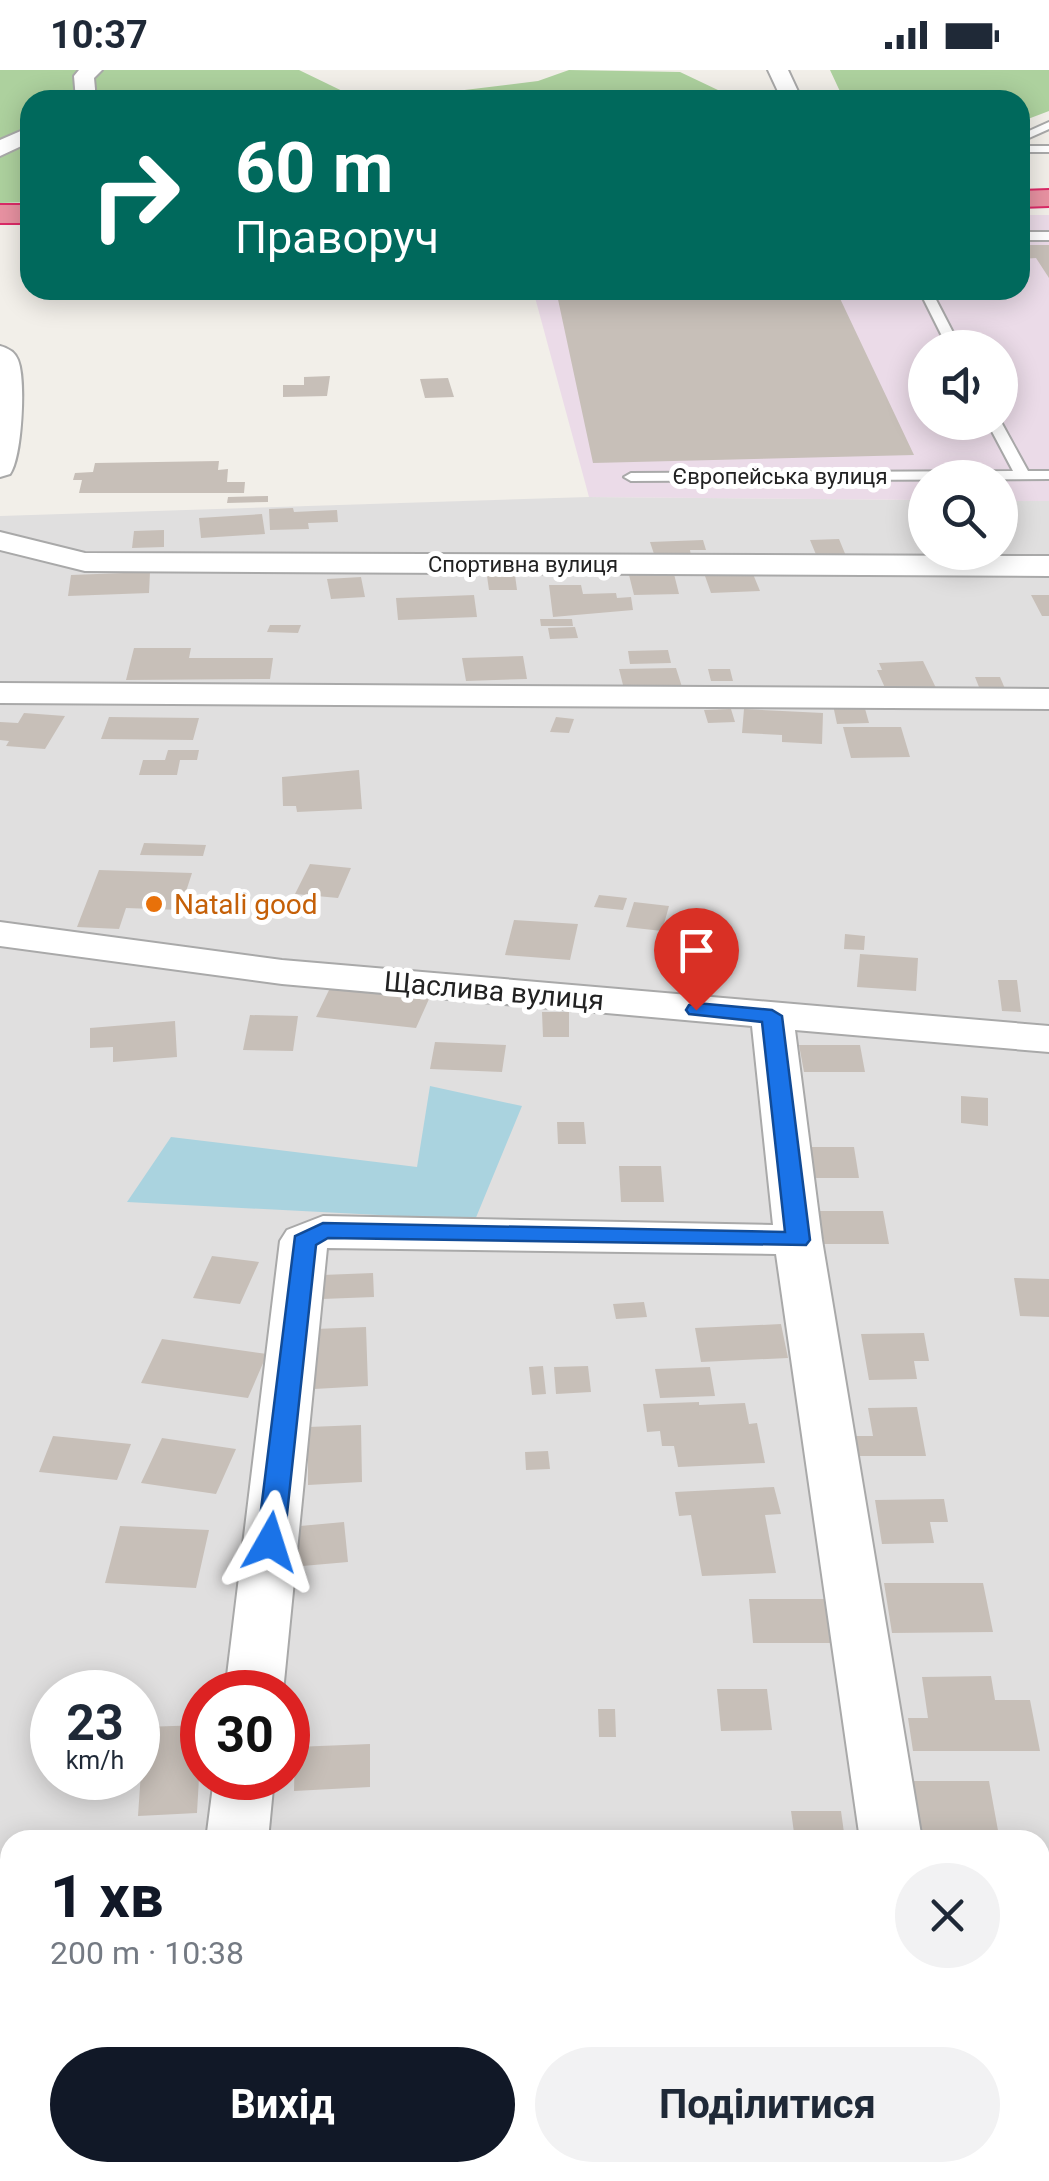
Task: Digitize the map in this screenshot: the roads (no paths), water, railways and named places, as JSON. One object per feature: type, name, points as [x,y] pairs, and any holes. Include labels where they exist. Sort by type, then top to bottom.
[{"type":"street","points":[[0,354],[6,362],[6,437],[0,468]]},
{"type":"street","name":"Спортивна вулиця","points":[[0,541],[86,562],[1049,566]]},
{"type":"street","points":[[0,693],[1049,699]]},
{"type":"street","name":"Щаслива вулиця","points":[[0,934],[282,972],[1049,1039]]},
{"type":"street","points":[[772,1016],[798,1240],[888,1830]]},
{"type":"street","points":[[256,1670],[304,1241],[323,1231],[798,1240]]},
{"type":"street","points":[[239,1830],[242,1800]]},
{"type":"lane","points":[[930,300],[946,330]]},
{"type":"lane","points":[[1004,440],[1022,474]]},
{"type":"lane","name":"Європейська вулиця","points":[[631,477],[1049,474]]},
{"type":"water","points":[[430,1086],[522,1106],[475,1220],[127,1202],[171,1137],[417,1167]]},
{"type":"place","name":"Natali good","points":[[154,904]]}]
